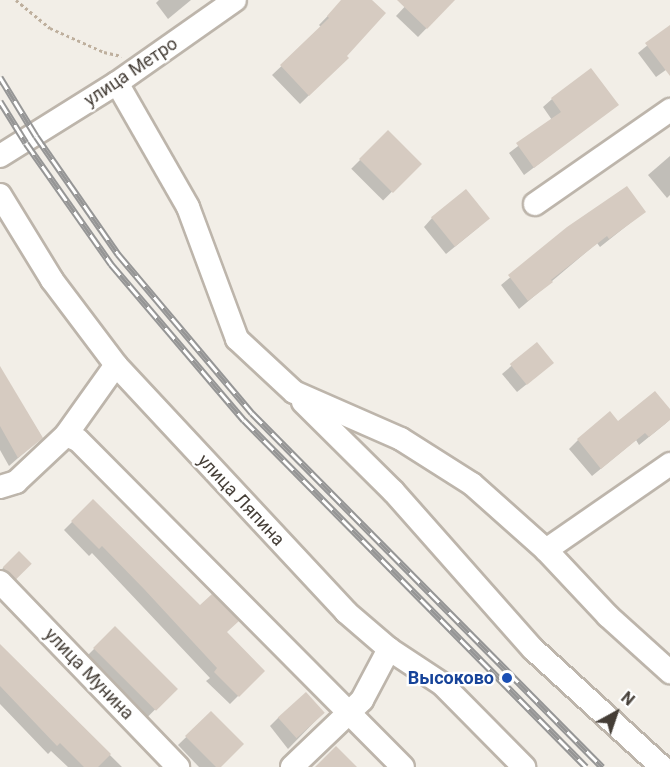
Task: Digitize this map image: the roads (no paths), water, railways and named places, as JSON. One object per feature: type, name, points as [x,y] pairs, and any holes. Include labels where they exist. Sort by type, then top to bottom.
[{"type":"street","name":"улица Метро","points":[[0,156],[26,142],[117,83],[235,0]]},
{"type":"street","points":[[117,83],[188,207],[237,339],[294,392],[393,491],[533,649],[662,767]]},
{"type":"street","points":[[535,204],[670,110]]},
{"type":"street","name":"улица Ляпина","points":[[0,195],[52,280],[116,364],[331,596],[389,649],[442,684],[524,767]]},
{"type":"street","points":[[0,487],[16,482],[66,435],[116,364]]},
{"type":"street","points":[[294,392],[401,439],[472,484],[546,550],[608,616],[670,672]]},
{"type":"street","points":[[66,435],[78,440],[403,767]]},
{"type":"street","points":[[546,550],[670,464]]},
{"type":"street","name":"улица Мунина","points":[[0,582],[178,767]]},
{"type":"street","points":[[292,767],[362,700],[389,649]]},
{"type":"railway","points":[[0,77],[36,136],[118,254],[252,413],[602,767]]},
{"type":"railway","points":[[0,101],[26,143],[111,264],[244,420],[586,767]]},
{"type":"place","name":"Высоково","points":[[507,678]]}]
